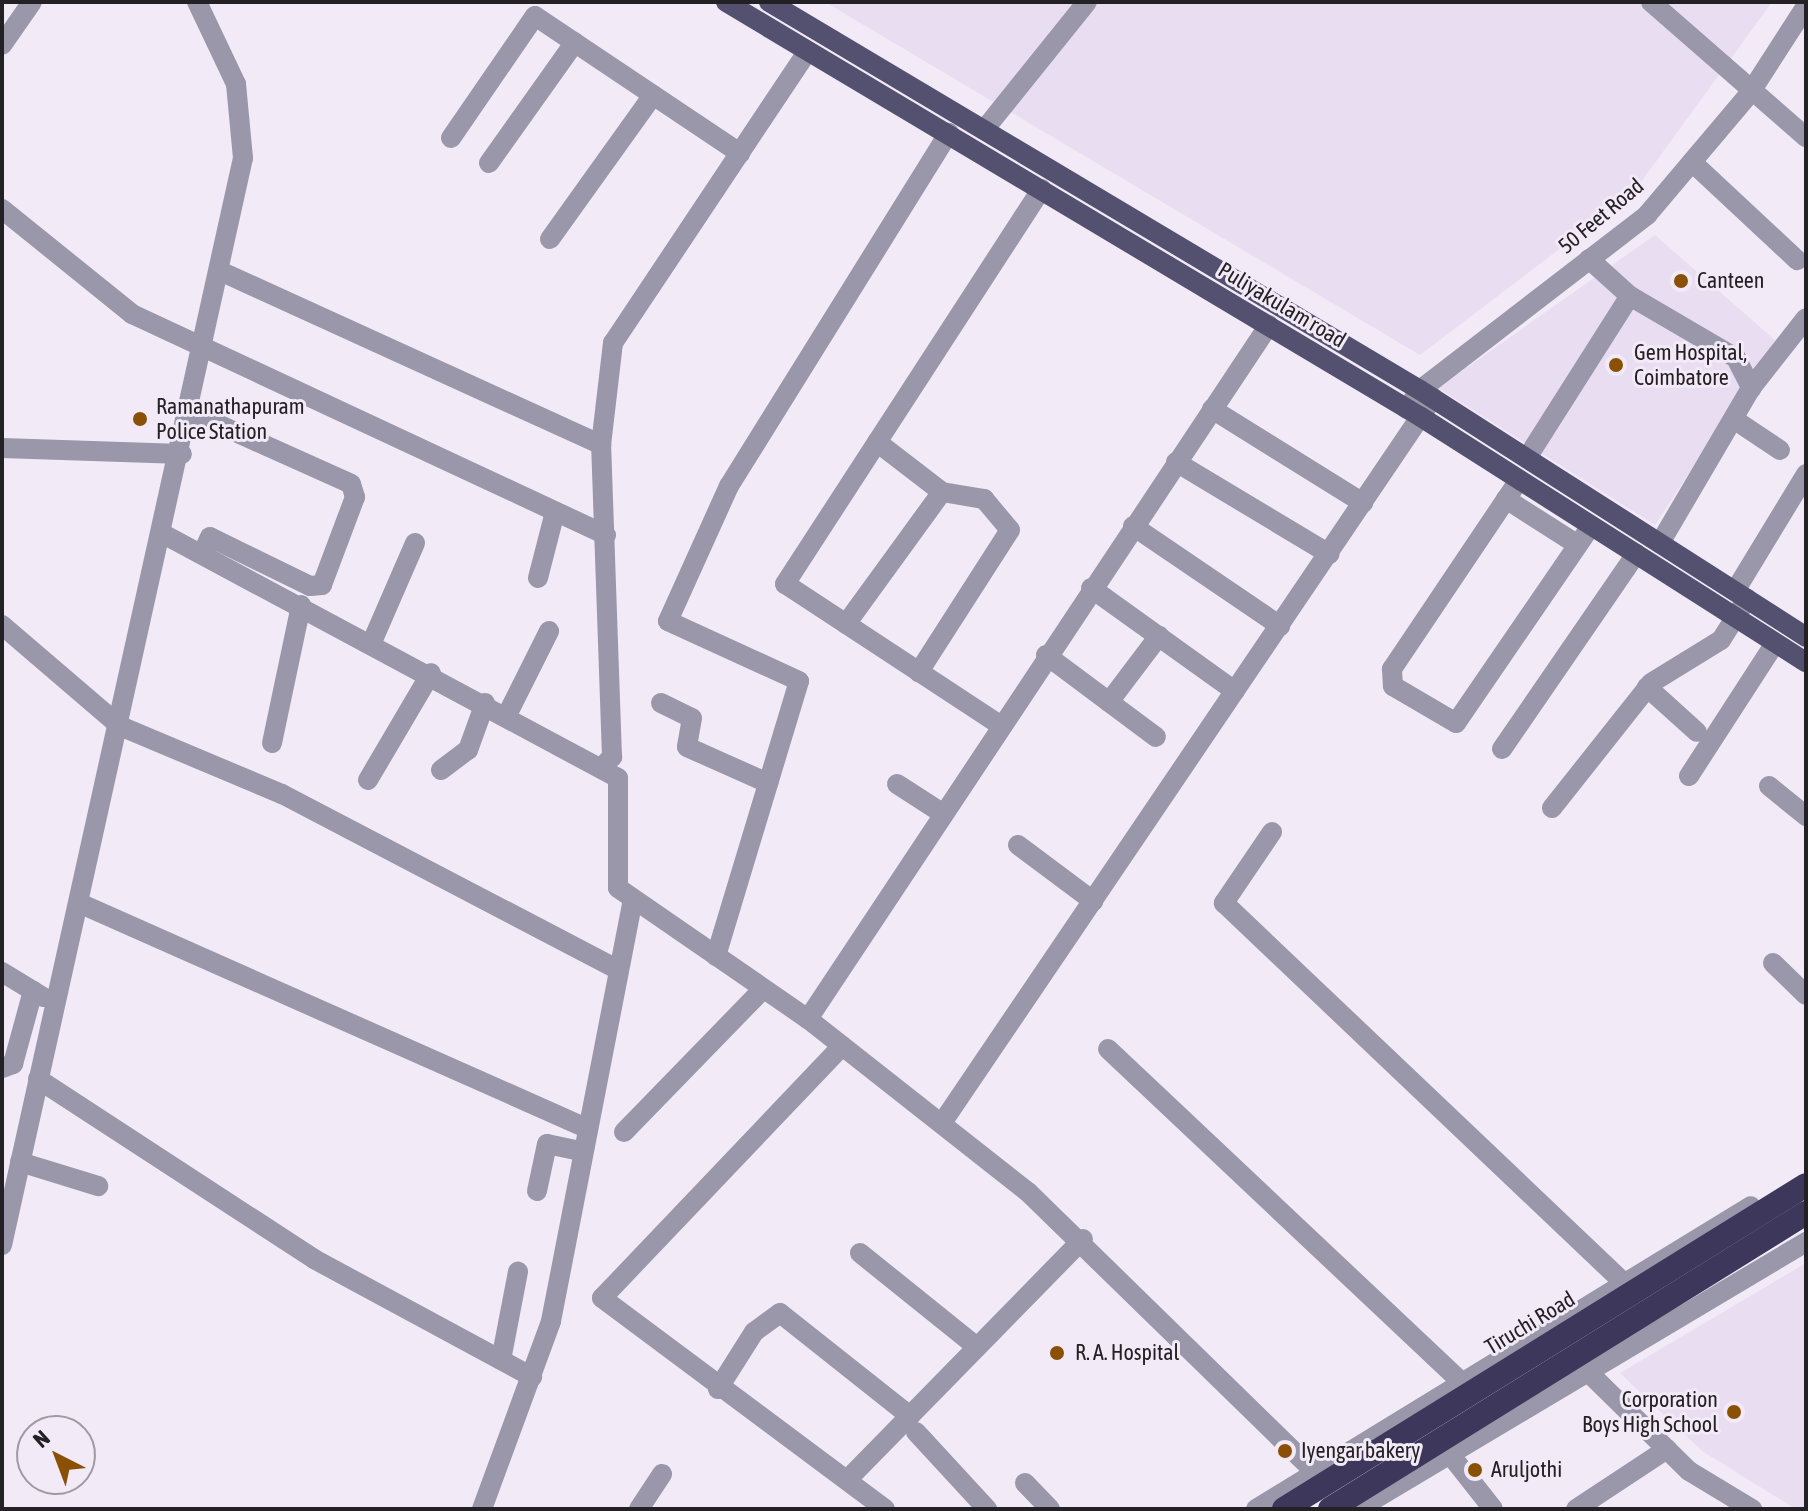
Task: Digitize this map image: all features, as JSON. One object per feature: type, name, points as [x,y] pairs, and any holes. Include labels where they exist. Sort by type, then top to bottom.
[{"type":"highway","name":"Tiruchi Road","points":[[1284,1509],[1806,1185]]},
{"type":"highway","points":[[1330,1509],[1806,1213]]},
{"type":"main road","name":"Puliyakulam road","points":[[726,2],[1414,413],[1806,662]]},
{"type":"main road","name":"Puliyakulam road","points":[[769,2],[1426,394],[1806,637]]},
{"type":"street","points":[[2,45],[32,2]]},
{"type":"street","points":[[2,1245],[8,1191],[20,1162],[165,535],[243,158],[236,84],[197,2]]},
{"type":"street","points":[[984,130],[1087,2]]},
{"type":"street","points":[[1651,2],[1723,60],[1750,93],[1806,137]]},
{"type":"street","name":"50 Feet Road","points":[[942,1123],[1363,503],[1426,394],[1647,215],[1750,93],[1806,6]]},
{"type":"street","points":[[451,138],[535,16],[740,153]]},
{"type":"street","points":[[489,163],[575,42]]},
{"type":"street","points":[[601,768],[612,757],[601,445],[613,343],[808,51]]},
{"type":"street","points":[[550,239],[653,95]]},
{"type":"street","points":[[716,956],[799,681],[668,621],[729,486],[949,133]]},
{"type":"street","points":[[1692,162],[1797,260]]},
{"type":"street","points":[[1000,725],[785,584],[1042,189]]},
{"type":"street","points":[[2,209],[132,314],[606,535]]},
{"type":"street","points":[[1589,259],[1630,296],[1736,358],[1751,388]]},
{"type":"street","points":[[220,271],[601,445]]},
{"type":"street","points":[[1527,458],[1630,296]]},
{"type":"street","points":[[1660,543],[1735,420],[1751,388],[1806,318]]},
{"type":"street","points":[[808,1019],[1046,655],[1269,325]]},
{"type":"street","points":[[1212,409],[1363,503]]},
{"type":"street","points":[[191,412],[351,484],[355,497],[322,585],[310,586],[210,537],[202,554]]},
{"type":"street","points":[[1735,420],[1780,450]]},
{"type":"street","points":[[877,442],[942,492],[984,499],[1010,530],[919,672]]},
{"type":"street","points":[[2,448],[182,454]]},
{"type":"street","points":[[1176,462],[1329,554]]},
{"type":"street","points":[[1552,808],[1647,687],[1721,640],[1734,617],[1741,595],[1806,474]]},
{"type":"street","points":[[1519,480],[1392,669],[1393,686],[1456,723],[1591,526]]},
{"type":"street","points":[[846,624],[942,492]]},
{"type":"street","points":[[1506,499],[1578,545]]},
{"type":"street","points":[[538,578],[555,512]]},
{"type":"street","points":[[1133,526],[1280,626]]},
{"type":"street","points":[[165,535],[431,673],[618,778],[618,888],[808,1019],[942,1123],[1083,1239],[1315,1472]]},
{"type":"street","points":[[372,642],[415,543]]},
{"type":"street","points":[[1502,749],[1636,554]]},
{"type":"street","points":[[1091,588],[1235,691]]},
{"type":"street","points":[[272,743],[301,605]]},
{"type":"street","points":[[2,625],[120,726],[282,794],[617,969]]},
{"type":"street","points":[[507,715],[549,631]]},
{"type":"street","points":[[1109,702],[1159,636]]},
{"type":"street","points":[[1689,776],[1775,643]]},
{"type":"street","points":[[1046,655],[1156,737]]},
{"type":"street","points":[[368,780],[431,673]]},
{"type":"street","points":[[1647,687],[1697,732]]},
{"type":"street","points":[[441,770],[468,750],[485,703]]},
{"type":"street","points":[[661,703],[692,718],[687,747],[768,783]]},
{"type":"street","points":[[897,784],[942,813]]},
{"type":"street","points":[[1769,786],[1806,816]]},
{"type":"street","points":[[1272,832],[1224,903],[1624,1283]]},
{"type":"street","points":[[1018,845],[1093,901]]},
{"type":"street","points":[[482,1509],[551,1321],[584,1127],[633,899]]},
{"type":"street","points":[[79,903],[584,1127]]},
{"type":"street","points":[[1773,963],[1806,995]]},
{"type":"street","points":[[2,972],[55,1004]]},
{"type":"street","points":[[624,1132],[763,989]]},
{"type":"street","points":[[2,1068],[13,1064],[12,1027],[33,991]]},
{"type":"street","points":[[12,1027],[47,1041]]},
{"type":"street","points":[[842,1046],[602,1298],[718,1389],[850,1477],[885,1509]]},
{"type":"street","points":[[1108,1049],[1462,1383]]},
{"type":"street","points":[[38,1079],[314,1259],[532,1377]]},
{"type":"street","points":[[537,1191],[547,1144],[580,1151]]},
{"type":"street","points":[[20,1162],[98,1186]]},
{"type":"street","points":[[1256,1509],[1806,1173]]},
{"type":"street","points":[[850,1477],[913,1424],[977,1347],[1083,1239]]},
{"type":"street","points":[[1358,1509],[1449,1453],[1591,1374],[1806,1242]]},
{"type":"street","points":[[860,1253],[977,1347]]},
{"type":"street","points":[[501,1360],[518,1272]]},
{"type":"street","points":[[718,1389],[754,1332],[780,1313],[913,1424],[987,1509]]},
{"type":"street","points":[[1545,1332],[1667,1449],[1752,1509]]},
{"type":"street","points":[[1576,1509],[1667,1449]]},
{"type":"street","points":[[1449,1453],[1493,1509]]},
{"type":"street","points":[[639,1509],[662,1474]]},
{"type":"street","points":[[1025,1483],[1050,1509]]},
{"type":"shaded area","points":[[825,2],[1772,2],[1633,193],[1420,355]]},
{"type":"shaded area","name":"Gem Hospital, Coimbatore","points":[[1655,235],[1776,341],[1655,525],[1438,388]]},
{"type":"shaded area","name":"Corporation Boys High School","points":[[1806,1263],[1806,1509],[1796,1509],[1702,1451],[1620,1373]]},
{"type":"place","name":"Canteen","points":[[1681,281]]},
{"type":"place","name":"Gem Hospital, Coimbatore","points":[[1616,365]]},
{"type":"place","name":"Ramanathapuram Police Station","points":[[140,419]]},
{"type":"place","name":"R. A. Hospital","points":[[1057,1353]]},
{"type":"place","name":"Corporation Boys High School","points":[[1734,1412]]},
{"type":"place","name":"Iyengar bakery","points":[[1285,1451]]},
{"type":"place","name":"Aruljothi","points":[[1475,1470]]}]
